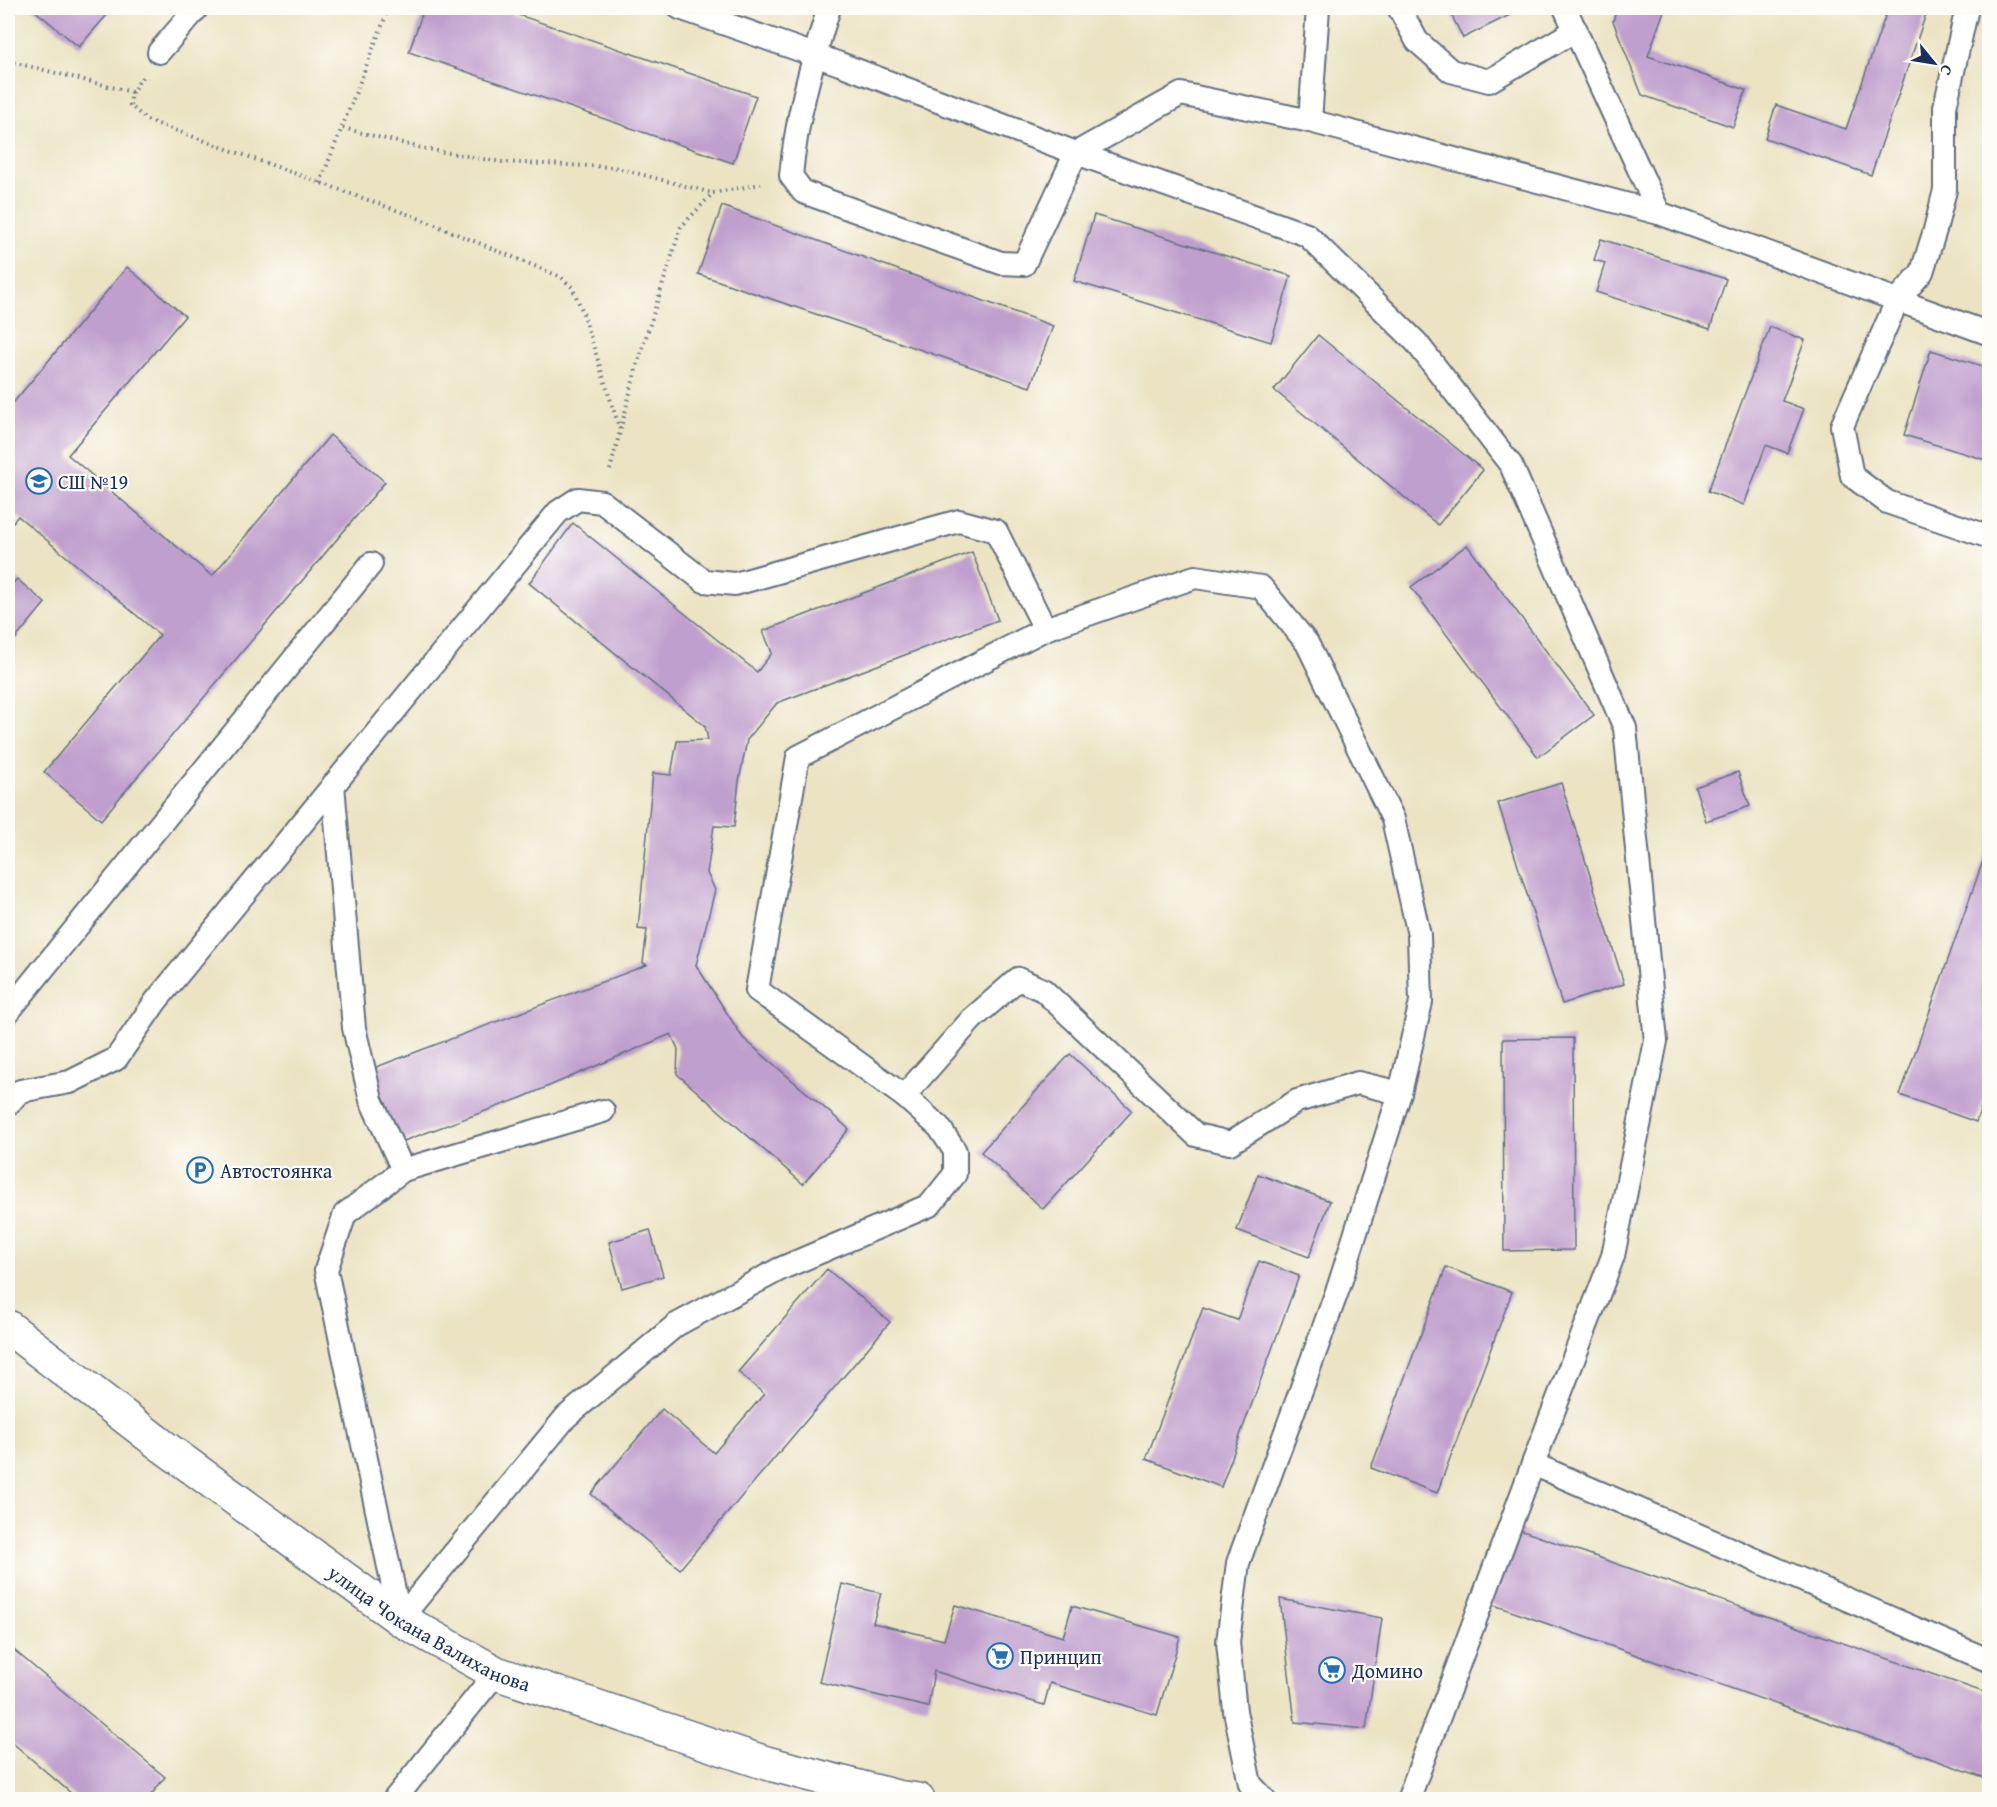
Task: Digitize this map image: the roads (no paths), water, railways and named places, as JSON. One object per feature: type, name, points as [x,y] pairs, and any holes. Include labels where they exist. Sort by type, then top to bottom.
[{"type":"street","name":"улица Чокана Валиханова","points":[[8,1327],[160,1444],[400,1619],[496,1673],[766,1762],[897,1797],[918,1800]]},
{"type":"lane","points":[[159,52],[197,8]]},
{"type":"lane","points":[[680,8],[814,56],[840,63],[1076,153],[1307,236],[1416,342],[1511,465],[1625,728],[1656,1041],[1613,1256],[1408,1800]]},
{"type":"lane","points":[[829,8],[814,56],[791,176],[803,192],[1001,263],[1024,264],[1076,153],[1181,94],[1310,121],[1659,213],[1989,334]]},
{"type":"lane","points":[[1310,121],[1318,8]]},
{"type":"lane","points":[[1399,8],[1417,41],[1451,71],[1489,81],[1575,30]]},
{"type":"lane","points":[[1565,8],[1659,213]]},
{"type":"lane","points":[[1967,8],[1945,107],[1945,190],[1935,230],[1922,272],[1897,301],[1842,426],[1852,476],[1887,502],[1989,537]]},
{"type":"lane","points":[[8,1104],[20,1091],[70,1082],[116,1059],[156,1001],[558,512],[578,499],[602,502],[704,581],[735,584],[959,521],[996,531],[1045,629]]},
{"type":"lane","points":[[8,1012],[371,564]]},
{"type":"lane","points":[[400,1619],[566,1417],[676,1325],[780,1269],[930,1205],[954,1174],[955,1151],[939,1127],[904,1096],[757,990],[798,757],[1045,629],[1195,577],[1262,587],[1307,643],[1393,819],[1419,935],[1421,1002],[1400,1093],[1339,1286],[1238,1563],[1228,1642],[1234,1711],[1250,1784],[1265,1800]]},
{"type":"lane","points":[[333,785],[354,1028],[371,1100],[403,1170]]},
{"type":"lane","points":[[904,1096],[972,1019],[1018,979],[1043,990],[1196,1135],[1230,1143],[1297,1101],[1358,1083],[1400,1093]]},
{"type":"lane","points":[[400,1619],[326,1270],[345,1214],[403,1170],[603,1111]]},
{"type":"lane","points":[[1533,1464],[1989,1660]]},
{"type":"lane","points":[[394,1800],[496,1673]]},
{"type":"place","name":"СШ №19","points":[[39,481]]},
{"type":"place","name":"Автостоянка","points":[[200,1170]]},
{"type":"place","name":"Принцип","points":[[1000,1656]]},
{"type":"place","name":"Домино","points":[[1332,1670]]}]
